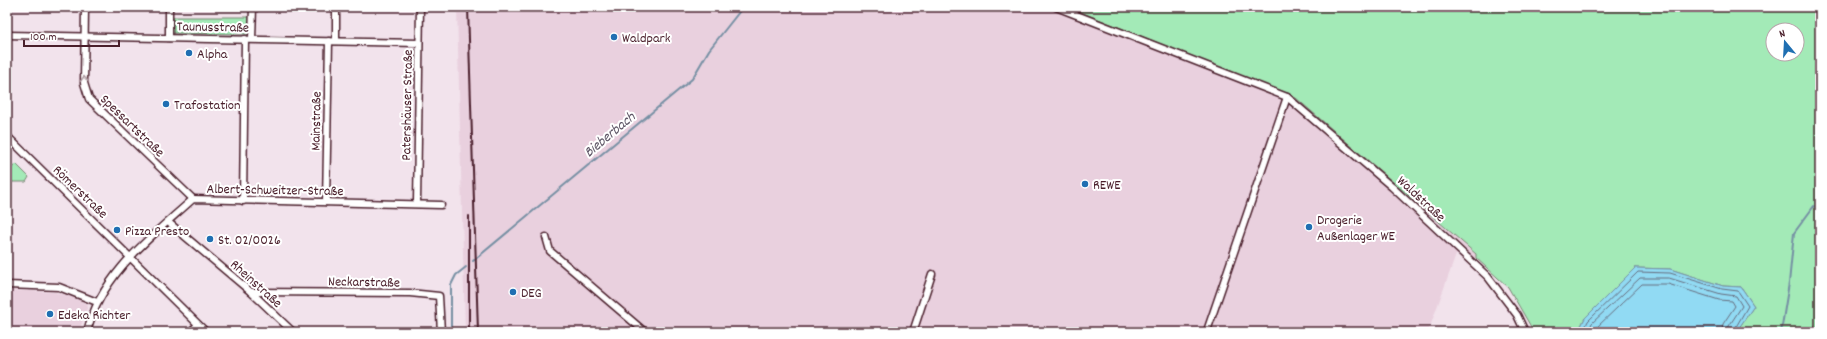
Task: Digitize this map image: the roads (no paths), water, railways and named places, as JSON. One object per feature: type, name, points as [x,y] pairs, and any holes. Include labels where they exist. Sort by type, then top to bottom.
[{"type":"street","name":"Spessartstraße","points":[[85,7],[84,83],[89,99],[193,199]]},
{"type":"street","points":[[168,38],[169,7]]},
{"type":"street","points":[[252,39],[253,7]]},
{"type":"street","points":[[336,7],[336,41]]},
{"type":"street","name":"Patershäuser Straße","points":[[417,203],[420,7]]},
{"type":"street","name":"Waldstraße","points":[[1056,7],[1287,97],[1392,187],[1488,277],[1517,315],[1525,332]]},
{"type":"street","name":"Taunusstraße","points":[[7,35],[419,42]]},
{"type":"street","points":[[243,201],[244,39]]},
{"type":"street","name":"Mainstraße","points":[[326,202],[329,41]]},
{"type":"street","points":[[1208,328],[1287,97]]},
{"type":"street","name":"Römerstraße","points":[[7,136],[206,332]]},
{"type":"street","name":"Albert-Schweitzer-Straße","points":[[87,332],[97,302],[130,256],[193,199],[441,204]]},
{"type":"street","name":"Rheinstraße","points":[[168,222],[252,292],[292,332]]},
{"type":"street","points":[[546,237],[550,251],[645,332]]},
{"type":"street","points":[[913,332],[932,274]]},
{"type":"street","points":[[7,285],[59,287],[97,302]]},
{"type":"street","name":"Neckarstraße","points":[[252,292],[410,293],[439,296],[441,332]]},
{"type":"street","points":[[190,332],[198,324]]},
{"type":"water","points":[[1635,268],[1670,269],[1723,286],[1741,287],[1754,306],[1736,332],[1578,332],[1585,318]]},
{"type":"waterway","name":"Bieberbach","points":[[473,261],[692,79],[709,50],[743,7]]},
{"type":"waterway","points":[[1816,203],[1820,198]]},
{"type":"waterway","points":[[1781,332],[1789,283],[1794,233],[1814,206]]},
{"type":"waterway","name":"Bieberbach","points":[[451,332],[451,285],[456,275],[466,267]]},
{"type":"railway","points":[[468,7],[478,332]]},
{"type":"railway","points":[[469,216],[469,332]]},
{"type":"place","name":"Waldpark","points":[[614,37]]},
{"type":"place","name":"Alpha","points":[[189,53]]},
{"type":"place","name":"Trafostation","points":[[166,104]]},
{"type":"place","name":"REWE","points":[[1085,184]]},
{"type":"place","name":"Drogerie Außenlager WE","points":[[1309,227]]},
{"type":"place","name":"Pizza Presto","points":[[117,230]]},
{"type":"place","name":"St. 02/0026","points":[[210,239]]},
{"type":"place","name":"DEG","points":[[513,292]]},
{"type":"place","name":"Edeka Richter","points":[[50,314]]}]
